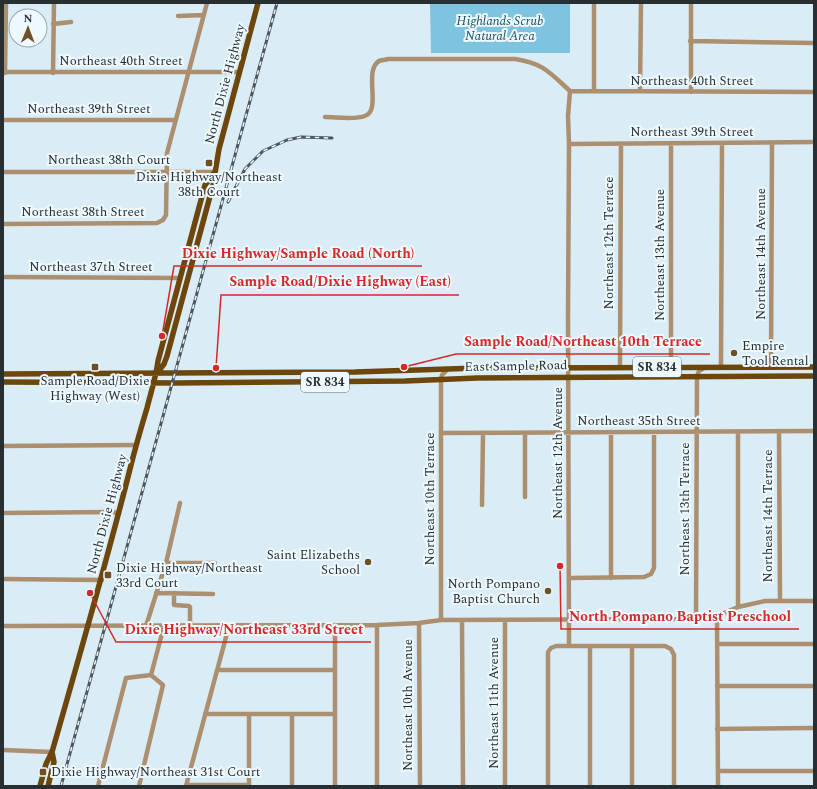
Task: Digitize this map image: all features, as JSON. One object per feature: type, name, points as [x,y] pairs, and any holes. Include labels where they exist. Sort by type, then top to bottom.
[{"type":"main road","name":"North Dixie Highway","points":[[157,373],[164,364],[167,356],[213,185],[219,149],[258,3]]},
{"type":"main road","name":"North Dixie Highway","points":[[40,786],[46,764],[52,752],[102,580],[136,446],[157,373],[158,361],[206,185],[215,172]]},
{"type":"main road","name":"East Sample Road","points":[[3,374],[406,371],[448,369],[620,367],[814,367]]},
{"type":"main road","points":[[428,380],[433,376],[436,370]]},
{"type":"main road","points":[[282,382],[287,376],[294,372]]},
{"type":"main road","name":"East Sample Road","points":[[3,382],[154,383],[405,381],[441,379],[662,376],[814,376]]},
{"type":"main road","name":"North Dixie Highway","points":[[48,786],[54,762],[52,752]]},
{"type":"street","points":[[4,72],[6,3]]},
{"type":"street","points":[[53,73],[54,3]]},
{"type":"street","points":[[166,171],[168,153],[176,120],[207,3]]},
{"type":"street","points":[[594,3],[594,91]]},
{"type":"street","points":[[640,92],[641,3]]},
{"type":"street","points":[[690,3],[690,92]]},
{"type":"street","points":[[178,16],[204,15]]},
{"type":"street","points":[[53,24],[70,22]]},
{"type":"street","points":[[690,42],[814,43]]},
{"type":"street","points":[[325,117],[357,118],[366,116],[370,113],[372,104],[372,72],[379,61],[388,59],[514,59],[529,61],[543,67],[555,76],[570,91]]},
{"type":"street","name":"Northeast 40th Street","points":[[4,72],[240,72]]},
{"type":"street","name":"Northeast 40th Street","points":[[570,91],[814,92]]},
{"type":"street","name":"Northeast 12th Avenue","points":[[569,646],[568,116],[570,91]]},
{"type":"street","name":"Northeast 39th Street","points":[[3,120],[176,120]]},
{"type":"street","name":"Northeast 14th Avenue","points":[[771,366],[772,142]]},
{"type":"street","name":"Northeast 39th Street","points":[[569,144],[814,142]]},
{"type":"street","name":"Northeast 13th Avenue","points":[[670,367],[671,143]]},
{"type":"street","points":[[721,367],[722,143]]},
{"type":"street","name":"Northeast 12th Terrace","points":[[620,367],[621,144]]},
{"type":"street","name":"Northeast 38th Street","points":[[3,224],[157,223],[163,220],[166,215],[166,171]]},
{"type":"street","name":"Northeast 38th Court","points":[[3,172],[215,172]]},
{"type":"street","name":"Northeast 37th Street","points":[[3,278],[180,278]]},
{"type":"street","points":[[662,376],[668,372],[670,367]]},
{"type":"street","points":[[696,376],[699,371],[705,367]]},
{"type":"street","points":[[441,379],[442,375],[448,369]]},
{"type":"street","name":"Northeast 13th Terrace","points":[[696,376],[696,619]]},
{"type":"street","name":"Northeast 10th Terrace","points":[[441,379],[441,620]]},
{"type":"street","name":"Northeast 35th Street","points":[[441,433],[814,431]]},
{"type":"street","points":[[611,432],[611,578]]},
{"type":"street","points":[[570,578],[644,577],[651,574],[654,568],[654,432]]},
{"type":"street","points":[[738,432],[738,607]]},
{"type":"street","name":"Northeast 14th Terrace","points":[[779,432],[780,601]]},
{"type":"street","points":[[482,505],[483,433]]},
{"type":"street","points":[[525,433],[525,497]]},
{"type":"street","points":[[3,446],[136,446]]},
{"type":"street","points":[[146,626],[166,563],[180,504]]},
{"type":"street","points":[[3,513],[119,513]]},
{"type":"street","points":[[166,563],[216,563]]},
{"type":"street","points":[[3,579],[102,580]]},
{"type":"street","points":[[156,593],[213,594]]},
{"type":"street","points":[[174,593],[174,606],[190,607],[190,626]]},
{"type":"street","points":[[3,626],[377,625],[419,623],[441,620],[696,619],[717,616],[738,607],[764,601],[814,601]]},
{"type":"street","points":[[717,616],[718,786]]},
{"type":"street","points":[[462,620],[463,786]]},
{"type":"street","name":"Northeast 11th Avenue","points":[[505,620],[505,786]]},
{"type":"street","name":"Northeast 10th Avenue","points":[[419,623],[420,786]]},
{"type":"street","points":[[335,625],[335,786]]},
{"type":"street","points":[[377,625],[377,786]]},
{"type":"street","points":[[151,675],[164,626]]},
{"type":"street","points":[[229,626],[186,785],[249,785],[249,714]]},
{"type":"street","points":[[717,644],[814,644]]},
{"type":"street","points":[[548,786],[548,652],[551,648],[556,646],[664,646],[671,650],[674,655],[674,786]]},
{"type":"street","points":[[590,646],[590,786]]},
{"type":"street","points":[[632,646],[632,786]]},
{"type":"street","points":[[218,670],[335,670]]},
{"type":"street","points":[[98,786],[126,678],[151,675],[163,685],[139,786]]},
{"type":"street","points":[[717,686],[814,686]]},
{"type":"street","points":[[205,714],[334,714]]},
{"type":"street","points":[[292,714],[292,786]]},
{"type":"street","points":[[717,729],[814,728]]},
{"type":"street","points":[[3,750],[52,752]]},
{"type":"street","points":[[718,771],[814,771]]},
{"type":"green space","name":"Highlands Scrub Natural Area","points":[[430,3],[570,3],[570,53],[431,53]]},
{"type":"railway","points":[[61,786],[277,3]]},
{"type":"railway","points":[[228,202],[245,169],[263,151],[287,140],[301,137],[332,138]]},
{"type":"place","name":"Dixie Highway/Northeast 38th Court","points":[[209,163]]},
{"type":"place","name":"Dixie Highway/Sample Road (North)","points":[[162,336]]},
{"type":"place","name":"Empire Tool Rental","points":[[734,353]]},
{"type":"place","name":"Sample Road/Dixie Highway (West)","points":[[95,367]]},
{"type":"place","name":"Sample Road/Northeast 10th Terrace","points":[[404,367]]},
{"type":"place","name":"Sample Road/Dixie Highway (East)","points":[[216,368]]},
{"type":"place","name":"Saint Elizabeths School","points":[[368,562]]},
{"type":"place","name":"North Pompano Baptist Preschool","points":[[560,566]]},
{"type":"place","name":"Dixie Highway/Northeast 33rd Court","points":[[108,575]]},
{"type":"place","name":"North Pompano Baptist Church","points":[[548,591]]},
{"type":"place","name":"Dixie Highway/Northeast 33rd Street","points":[[90,593]]},
{"type":"place","name":"Dixie Highway/Northeast 31st Court","points":[[43,772]]}]
